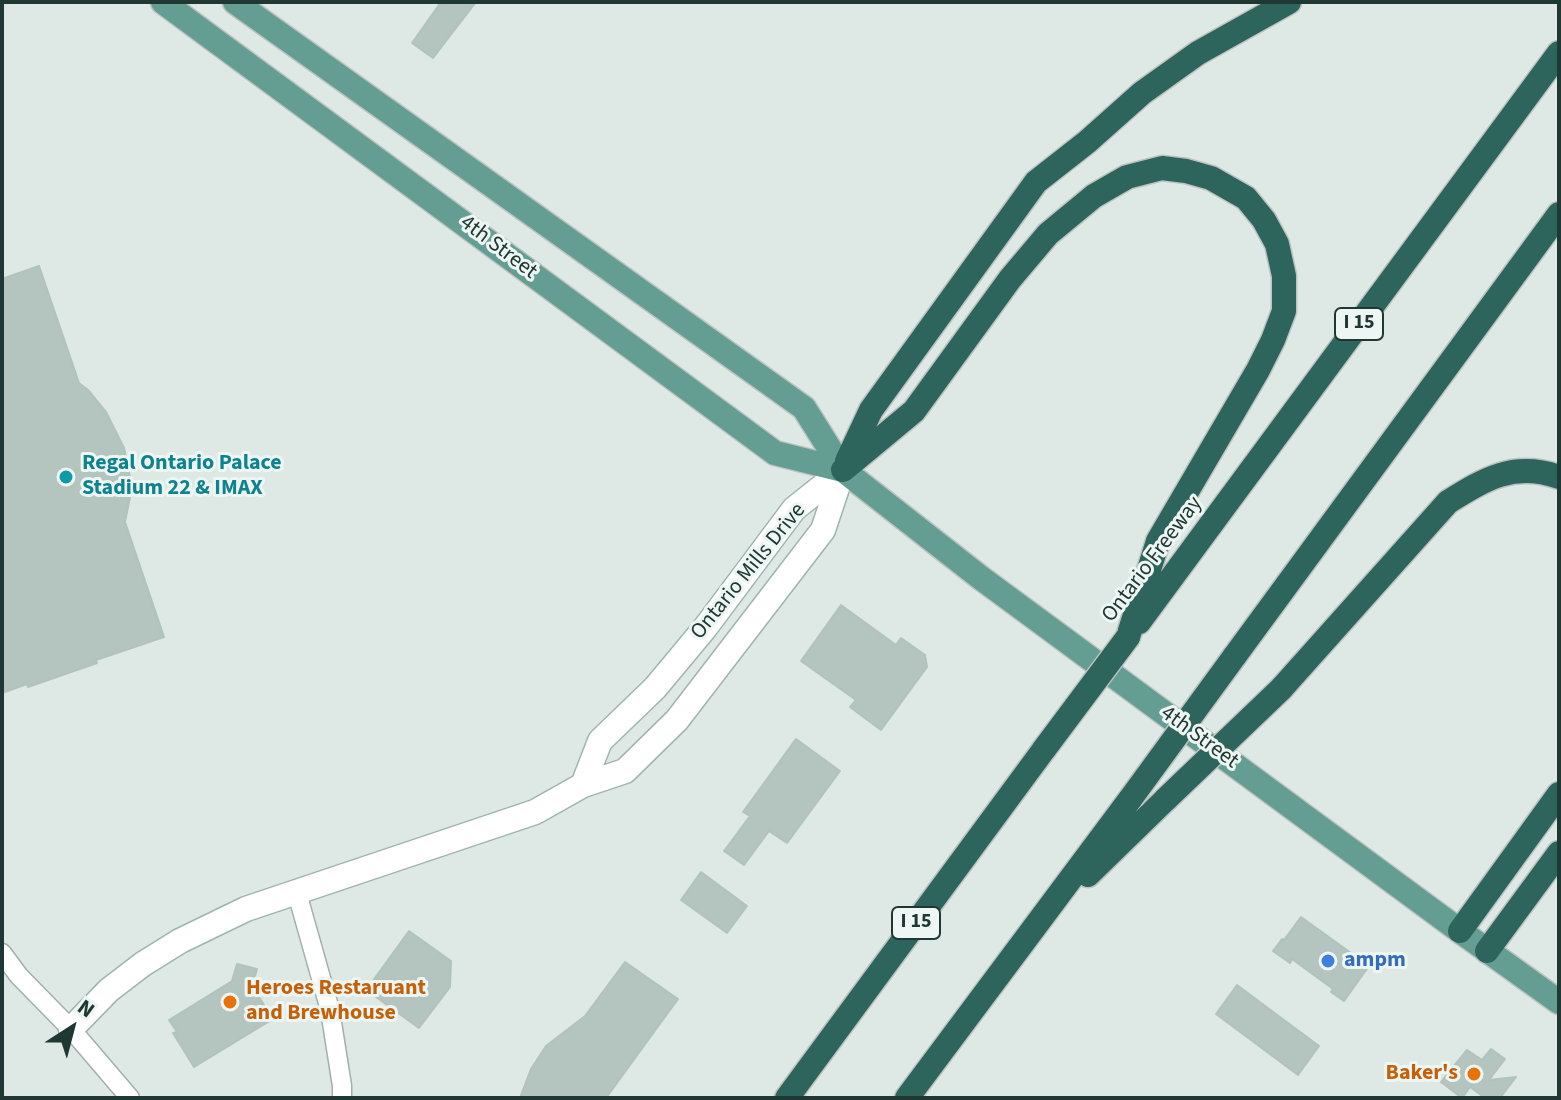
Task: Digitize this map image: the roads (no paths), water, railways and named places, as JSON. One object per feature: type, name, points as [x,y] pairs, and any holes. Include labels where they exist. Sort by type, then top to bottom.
[{"type":"highway","points":[[843,470],[871,410],[1036,182],[1142,93],[1187,61],[1289,2]]},
{"type":"highway","name":"Ontario Freeway","points":[[787,1098],[1128,637],[1152,590],[1559,53]]},
{"type":"highway","points":[[843,470],[914,411],[1010,279],[1048,234],[1094,196],[1127,177],[1162,168],[1211,178],[1246,198],[1264,220],[1277,244],[1284,276],[1284,311],[1258,370],[1158,541],[1152,590]]},
{"type":"highway","points":[[907,1098],[1559,214]]},
{"type":"highway","points":[[1037,924],[1281,689],[1448,502],[1482,481],[1510,472],[1559,477]]},
{"type":"highway","points":[[1460,931],[1559,794]]},
{"type":"highway","points":[[1487,951],[1559,853]]},
{"type":"main road","name":"4th Street","points":[[163,2],[775,453],[843,470]]},
{"type":"main road","name":"4th Street","points":[[235,2],[804,408],[843,470],[981,578],[1559,1002]]},
{"type":"street","name":"Ontario Mills Drive","points":[[583,785],[600,741],[655,688],[705,628],[794,509],[843,470]]},
{"type":"street","name":"Ontario Mills Drive","points":[[71,1029],[109,990],[143,964],[180,941],[246,909],[535,812],[583,785],[625,771],[677,720],[823,530],[843,470]]},
{"type":"street","points":[[297,893],[330,1010],[342,1098]]},
{"type":"street","points":[[2,953],[19,976],[71,1029],[130,1098]]},
{"type":"place","name":"Regal Ontario Palace Stadium 22 & IMAX","points":[[66,477]]},
{"type":"place","name":"ampm","points":[[1328,961]]},
{"type":"place","name":"Heroes Restaruant and Brewhouse","points":[[230,1002]]},
{"type":"place","name":"Baker's","points":[[1474,1074]]}]
